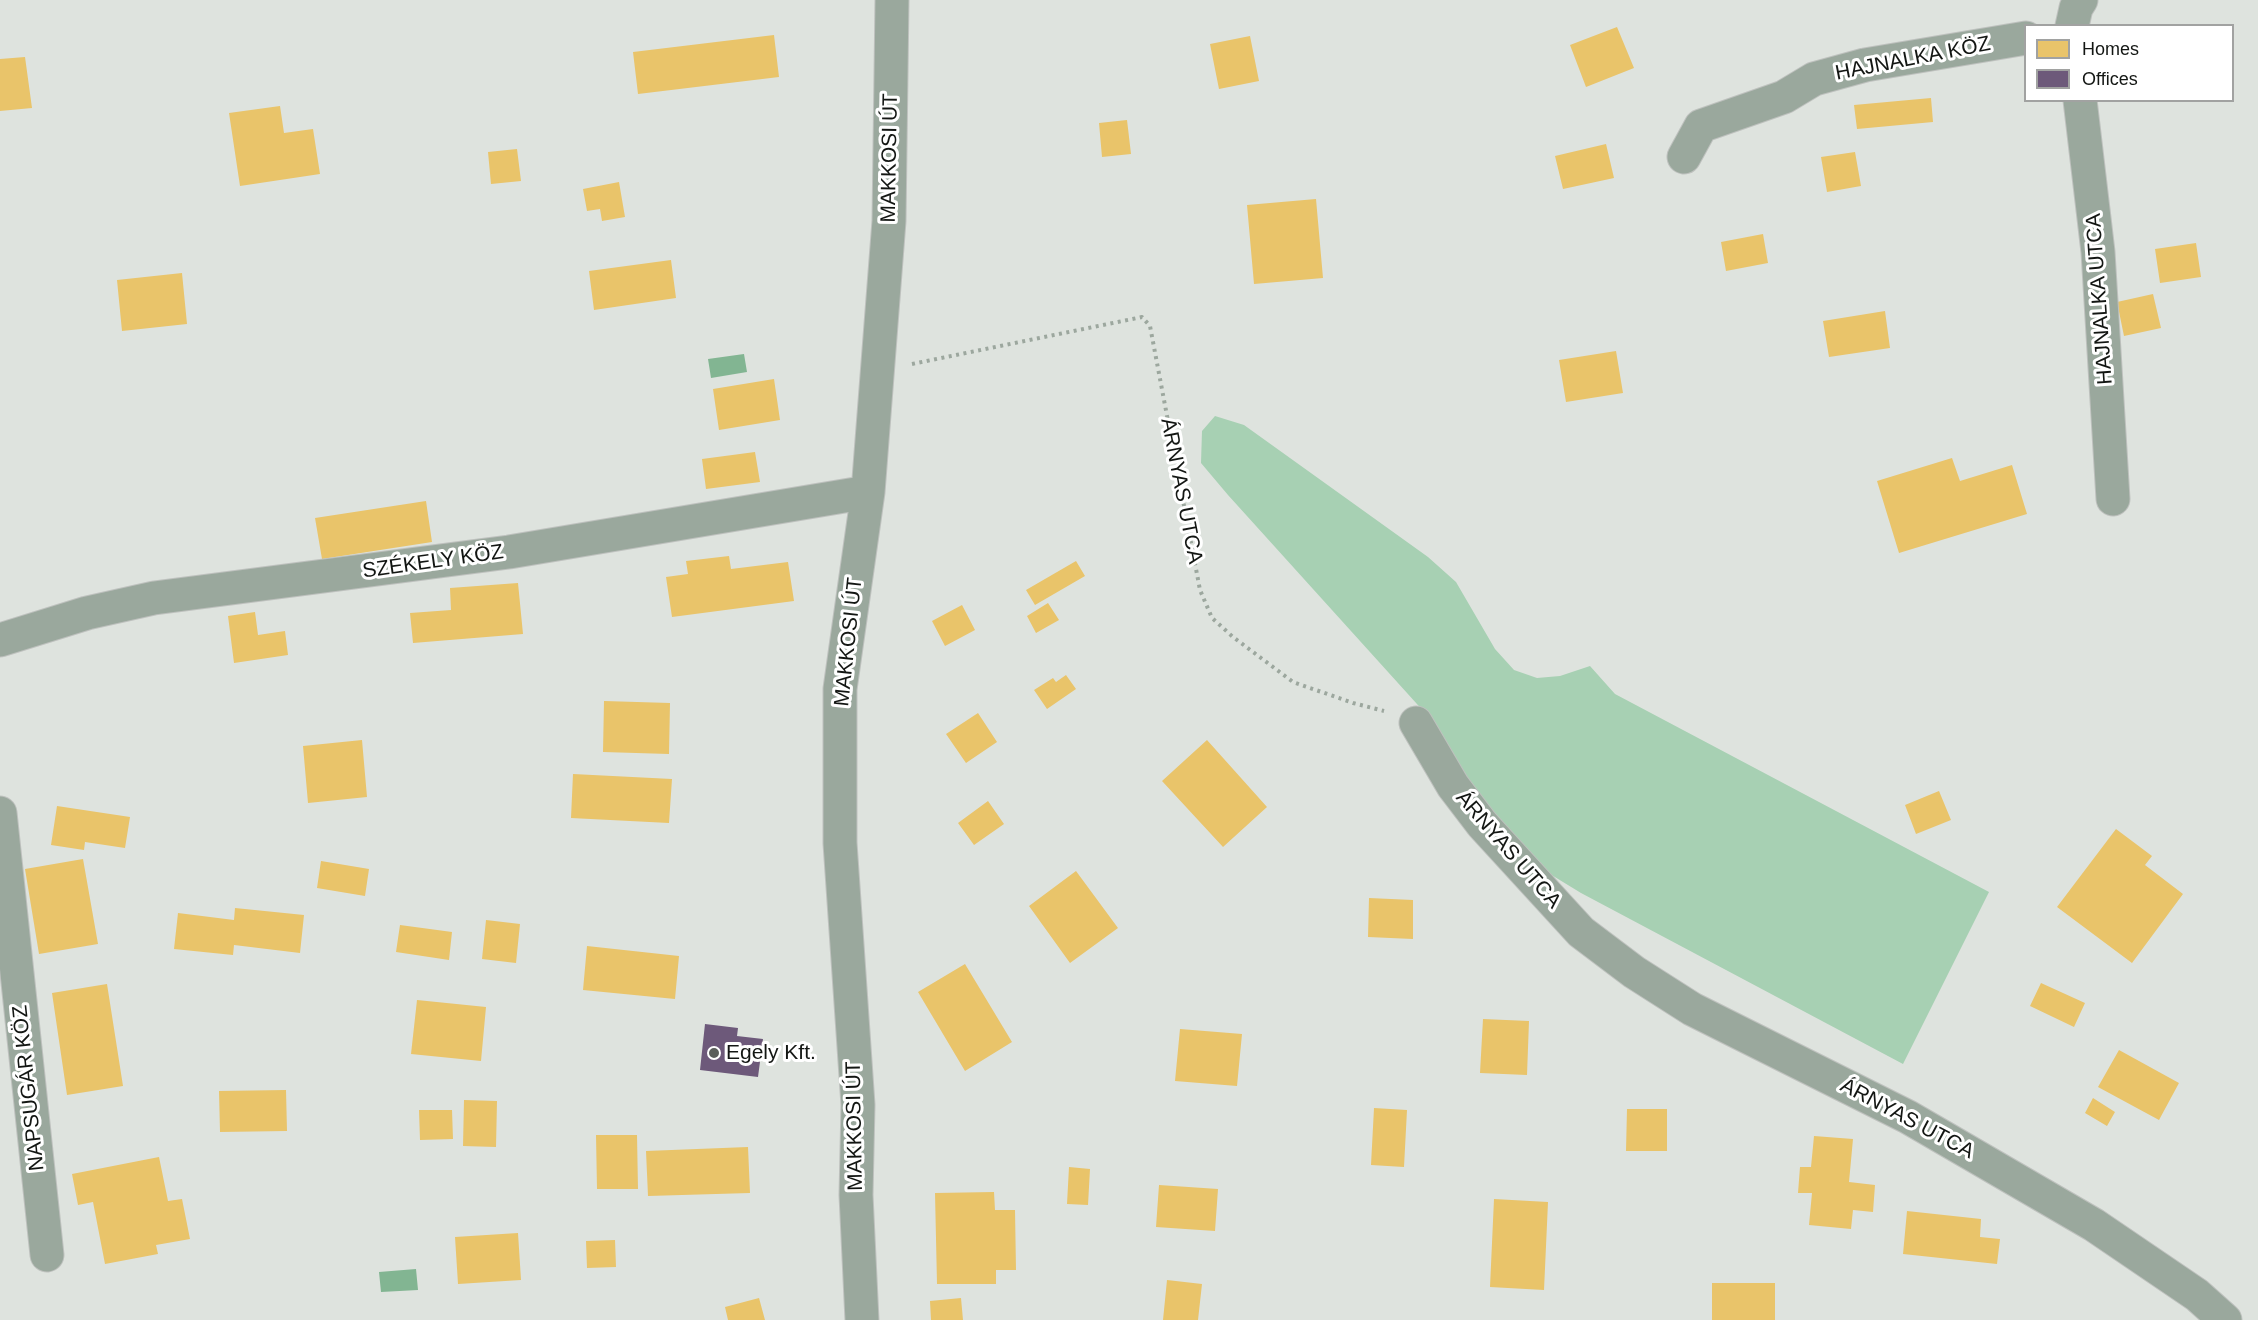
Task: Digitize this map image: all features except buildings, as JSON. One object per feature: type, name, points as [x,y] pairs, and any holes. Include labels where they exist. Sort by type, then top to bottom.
[{"type":"street","name":"MAKKOSI ÚT","points":[[862,1320],[856,1195],[858,1105],[840,843],[840,689],[868,492],[878,371],[889,221],[892,0]]},
{"type":"street","points":[[2072,24],[2076,8],[2081,0]]},
{"type":"street","name":"HAJNALKA KÖZ","points":[[1684,157],[1701,126],[1784,97],[1814,79],[1865,65],[2024,38]]},
{"type":"street","name":"HAJNALKA UTCA","points":[[2080,102],[2098,252],[2113,499]]},
{"type":"street","name":"SZÉKELY KÖZ","points":[[0,640],[87,613],[154,598],[509,552],[868,492]]},
{"type":"street","name":"ÁRNYAS UTCA","points":[[1416,723],[1453,786],[1482,824],[1581,932],[1634,972],[1692,1009],[1908,1117],[2094,1225],[2197,1295],[2225,1320]]},
{"type":"street","name":"NAPSUGÁR KÖZ","points":[[0,813],[47,1255]]},
{"type":"path","name":"ÁRNYAS UTCA","points":[[878,371],[1142,317],[1150,326],[1200,590],[1212,618],[1233,637],[1293,682],[1353,703],[1397,714],[1416,723]]},
{"type":"shaded area","points":[[744,354],[747,372],[711,378],[708,359]]},
{"type":"shaded area","points":[[1215,416],[1244,425],[1428,557],[1456,582],[1495,649],[1514,670],[1537,678],[1560,676],[1590,666],[1615,694],[1989,892],[1903,1064],[1581,893],[1545,871],[1482,809],[1426,714],[1201,463],[1202,431]]},
{"type":"shaded area","points":[[416,1269],[418,1290],[381,1292],[379,1272]]},
{"type":"place","name":"Egely Kft.","points":[[714,1053]]}]
